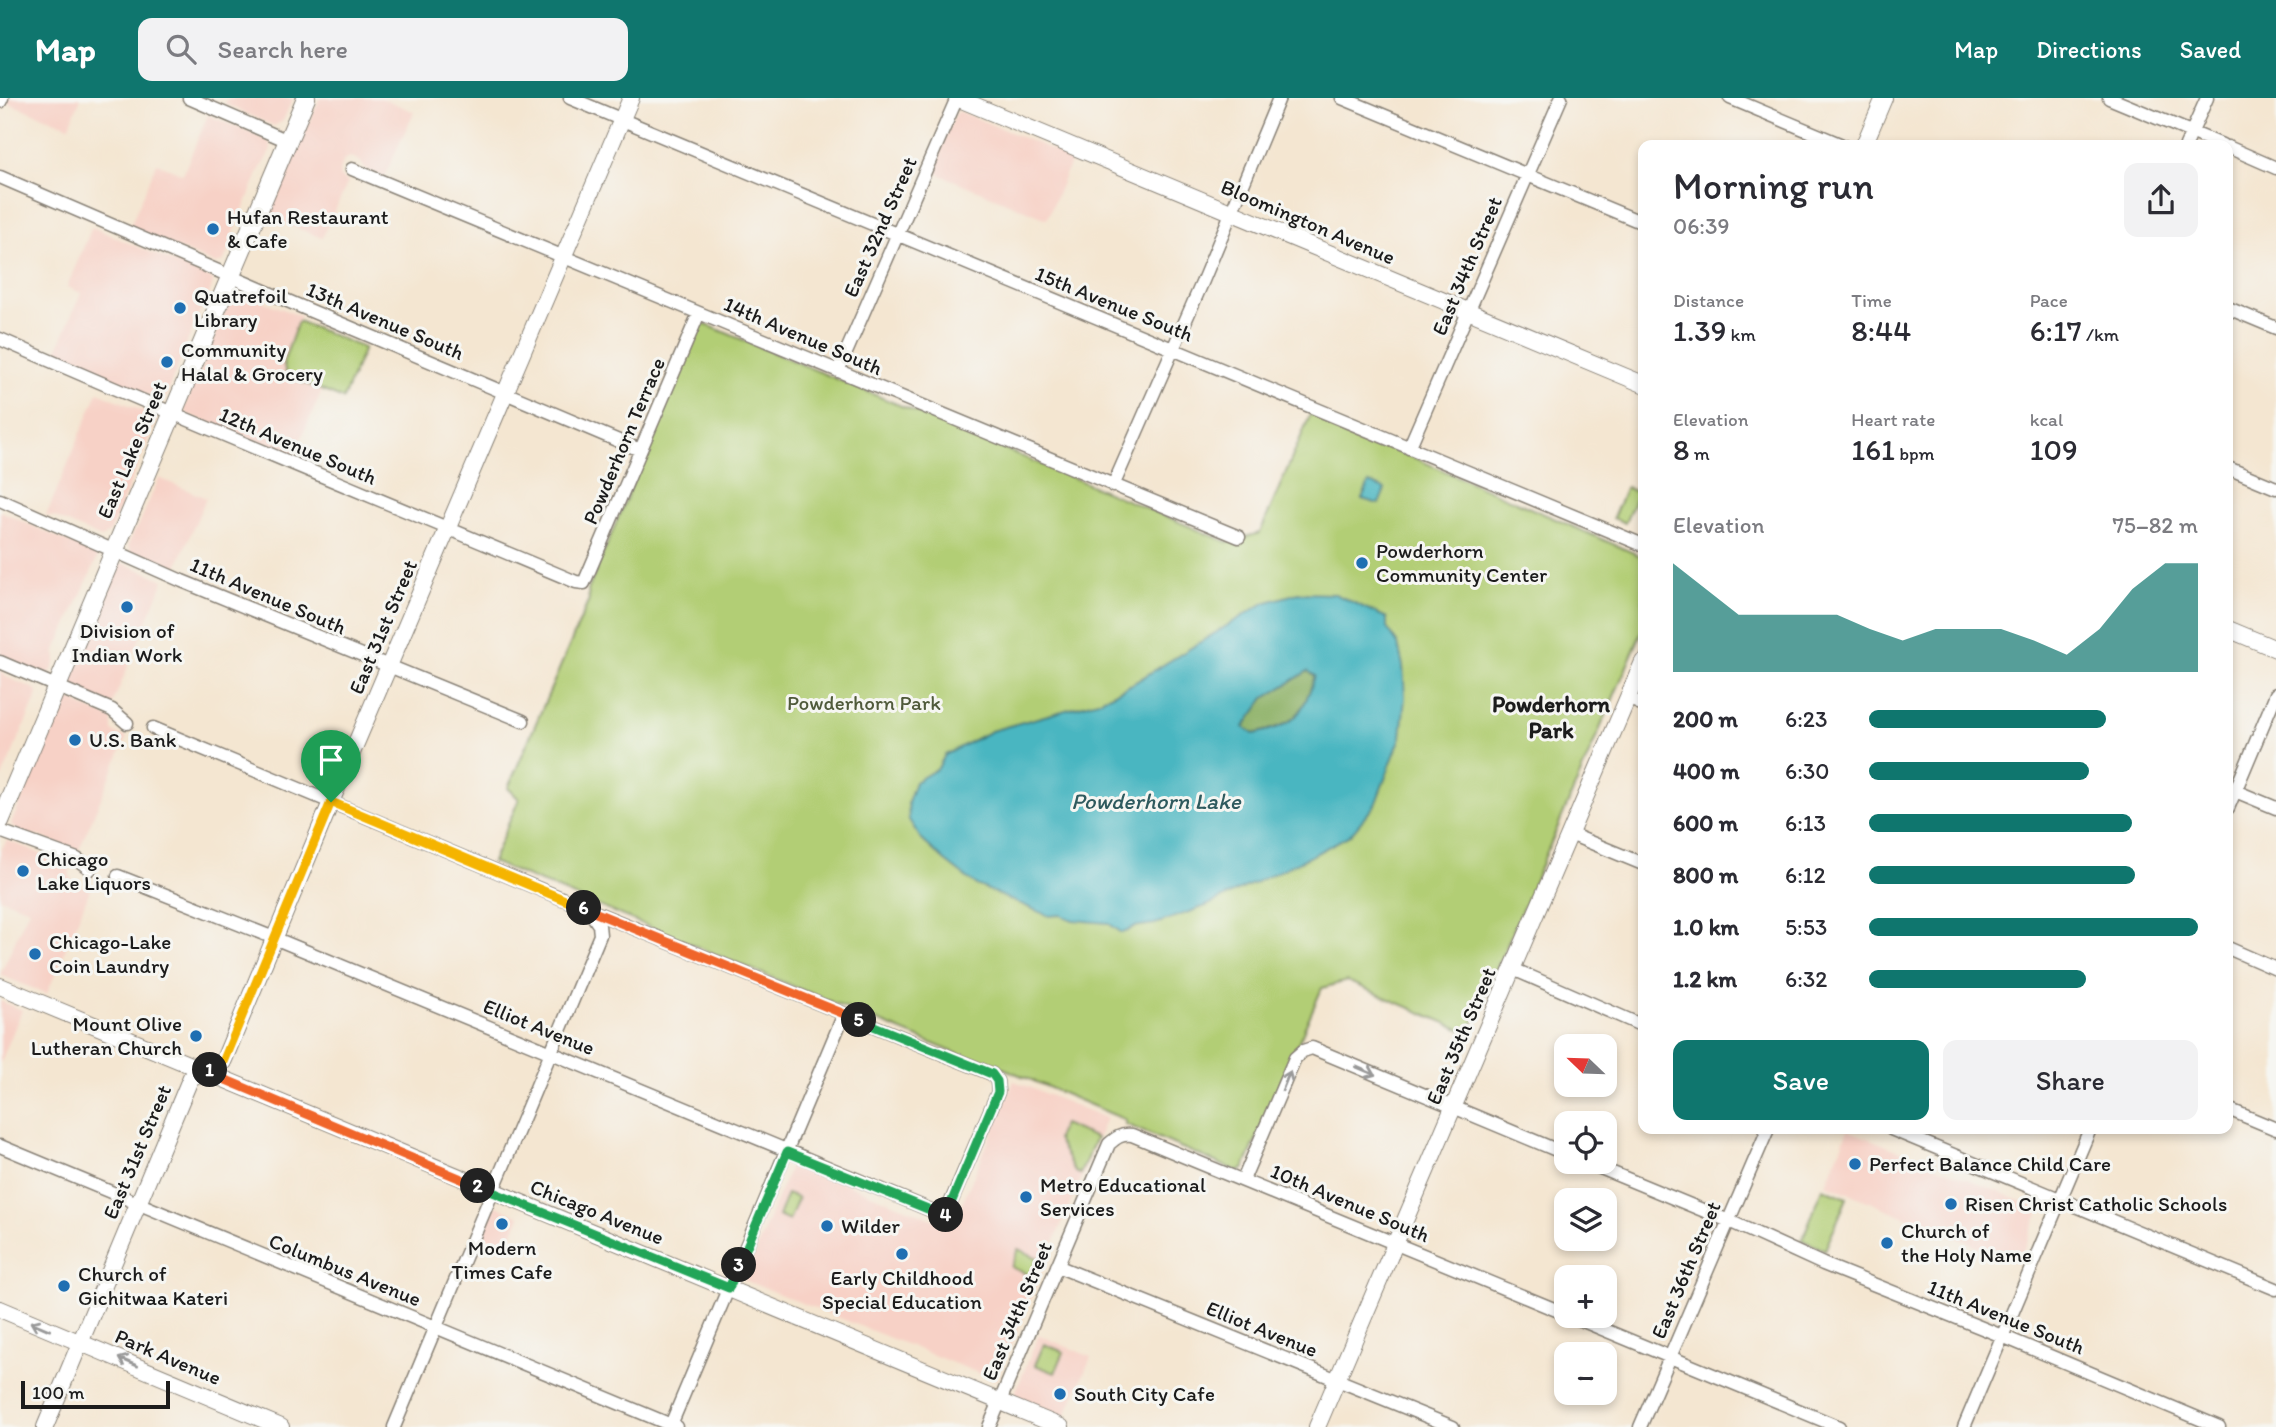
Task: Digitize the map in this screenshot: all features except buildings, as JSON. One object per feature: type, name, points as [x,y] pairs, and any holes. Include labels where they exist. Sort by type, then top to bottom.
[{"type":"main road","name":"East Lake Street","points":[[0,821],[306,98]]},
{"type":"street","points":[[189,98],[288,141]]},
{"type":"street","name":"15th Avenue South","points":[[570,98],[1638,543]]},
{"type":"street","name":"East 31st Street","points":[[45,1427],[191,1077],[207,1072],[223,1062],[631,98]]},
{"type":"street","name":"Bloomington Avenue","points":[[957,98],[1638,382]]},
{"type":"street","name":"East 32nd Street","points":[[838,371],[957,98]]},
{"type":"street","points":[[1113,486],[1279,98]]},
{"type":"street","points":[[1342,98],[1638,221]]},
{"type":"street","name":"East 34th Street","points":[[1409,448],[1561,98]]},
{"type":"street","points":[[1730,98],[1830,140]]},
{"type":"street","points":[[1866,140],[1884,98]]},
{"type":"street","points":[[2109,98],[2210,140]]},
{"type":"street","points":[[2188,140],[2207,98]]},
{"type":"street","points":[[2233,150],[2276,168]]},
{"type":"street","name":"14th Avenue South","points":[[352,169],[1239,537]]},
{"type":"street","name":"13th Avenue South","points":[[0,177],[640,450]]},
{"type":"street","points":[[2233,310],[2276,328]]},
{"type":"street","name":"Powderhorn Terrace","points":[[584,583],[699,313]]},
{"type":"street","name":"12th Avenue South","points":[[0,340],[172,414],[576,582],[584,583]]},
{"type":"street","points":[[2233,470],[2276,488]]},
{"type":"street","name":"11th Avenue South","points":[[0,500],[114,552],[523,721]]},
{"type":"street","points":[[2233,631],[2276,649]]},
{"type":"street","points":[[0,662],[112,709],[127,723]]},
{"type":"street","name":"East 35th Street","points":[[1317,1427],[1638,674]]},
{"type":"street","points":[[2233,786],[2276,694]]},
{"type":"street","points":[[1628,698],[1638,703]]},
{"type":"street","points":[[153,728],[844,1014],[672,1426]]},
{"type":"street","points":[[2233,791],[2276,808]]},
{"type":"street","points":[[0,831],[77,859],[90,869]]},
{"type":"street","points":[[1570,834],[1638,862]]},
{"type":"street","name":"Elliot Avenue","points":[[118,876],[945,1216],[998,1092],[997,1081],[992,1074],[844,1014]]},
{"type":"street","points":[[394,1427],[600,935],[596,918],[586,908]]},
{"type":"street","points":[[600,935],[619,922]]},
{"type":"street","points":[[2233,950],[2276,968]]},
{"type":"street","points":[[1513,969],[1638,1025]]},
{"type":"street","name":"Chicago Avenue","points":[[0,986],[1061,1427]]},
{"type":"street","points":[[1243,1180],[1295,1058],[1312,1048],[1554,1149]]},
{"type":"street","points":[[2233,1111],[2276,1129]]},
{"type":"street","name":"East 36th Street","points":[[1640,1427],[1766,1134]]},
{"type":"street","points":[[1903,1134],[2276,1289]]},
{"type":"street","points":[[1964,1427],[2088,1134]]},
{"type":"street","name":"10th Avenue South","points":[[1118,1136],[1132,1135],[1554,1309]]},
{"type":"street","name":"East 34th Street","points":[[989,1427],[1109,1144],[1118,1136]]},
{"type":"street","name":"Columbus Avenue","points":[[0,1146],[672,1426]]},
{"type":"street","name":"11th Avenue South","points":[[1615,1174],[1823,1264],[2219,1427]]},
{"type":"street","name":"Elliot Avenue","points":[[1057,1266],[1453,1427]]},
{"type":"street","name":"Park Avenue","points":[[0,1309],[281,1427]]},
{"type":"street","points":[[1600,1328],[1839,1427]]},
{"type":"shaded area","points":[[6,98],[81,98],[69,126],[5,102]]},
{"type":"shaded area","points":[[228,98],[293,98],[283,121],[274,126],[225,104]]},
{"type":"shaded area","points":[[320,98],[382,98],[414,112],[384,177],[365,169],[356,159],[344,159],[339,172],[341,178],[348,182],[322,238],[268,216]]},
{"type":"shaded area","points":[[958,112],[1072,158],[1047,219],[931,171]]},
{"type":"shaded area","points":[[208,115],[266,140],[270,143],[271,150],[260,169],[223,262],[215,264],[129,228],[157,163],[183,174]]},
{"type":"shaded area","points":[[92,227],[212,279],[206,303],[201,308],[164,400],[54,357],[81,293],[67,287]]},
{"type":"shaded area","points":[[237,291],[300,316],[283,364],[287,376],[322,391],[293,457],[187,414],[184,409],[232,295]]},
{"type":"shaded area","points":[[98,392],[152,415],[156,421],[110,532],[101,538],[55,517],[46,516]]},
{"type":"shaded area","points":[[159,478],[206,498],[175,571],[131,552],[128,545]]},
{"type":"shaded area","points":[[0,511],[97,555],[55,652],[56,660],[52,670],[47,675],[41,676],[0,658]]},
{"type":"shaded area","points":[[121,564],[164,580],[112,705],[70,687],[70,681],[80,664],[110,583]]},
{"type":"shaded area","points":[[0,670],[6,677],[35,689],[38,694],[0,782]]},
{"type":"shaded area","points":[[68,700],[112,719],[112,730],[127,737],[78,852],[36,835],[29,836],[18,832],[11,824],[62,705]]},
{"type":"shaded area","points":[[7,840],[69,863],[70,877],[74,883],[83,887],[92,885],[47,994],[0,975],[29,909],[0,898],[0,851]]},
{"type":"shaded area","points":[[0,1001],[22,1010],[0,1064]]},
{"type":"shaded area","name":"Early Childhood Special Education","points":[[1014,1081],[1106,1118],[996,1380],[744,1280],[792,1162],[952,1227]]},
{"type":"shaded area","name":"Risen Christ Catholic Schools","points":[[1846,1134],[1858,1134],[2040,1209],[2018,1263],[1826,1184]]},
{"type":"shaded area","points":[[497,1206],[520,1216],[505,1251],[478,1240],[491,1210]]},
{"type":"shaded area","points":[[1039,1335],[1091,1357],[1065,1417],[1016,1396],[1015,1393]]},
{"type":"green space","points":[[298,321],[364,348],[343,399],[287,376],[283,363]]},
{"type":"green space","name":"Powderhorn Park","points":[[700,322],[1227,542],[1260,533],[1311,413],[1638,555],[1638,641],[1469,1033],[1347,981],[1322,988],[1244,1168],[1239,1172],[996,1065],[994,1069],[492,862],[519,799],[508,788],[589,600],[588,590]]},
{"type":"green space","points":[[1626,487],[1638,493],[1625,523],[1613,518]]},
{"type":"green space","points":[[1308,671],[1315,676],[1306,701],[1295,717],[1279,726],[1253,734],[1243,727],[1265,698]]},
{"type":"green space","points":[[1063,1124],[1096,1138],[1080,1174],[1075,1172],[1057,1139]]},
{"type":"green space","points":[[1823,1188],[1847,1198],[1825,1250],[1802,1240]]},
{"type":"green space","points":[[787,1194],[798,1198],[789,1221],[778,1216]]},
{"type":"green space","points":[[1018,1249],[1038,1258],[1031,1276],[1011,1267]]},
{"type":"green space","points":[[1044,1344],[1064,1352],[1055,1373],[1035,1365]]},
{"type":"water","points":[[1369,483],[1385,489],[1379,504],[1362,499]]},
{"type":"water","name":"Powderhorn Lake","points":[[1298,593],[1335,594],[1387,618],[1387,628],[1398,644],[1405,697],[1401,737],[1375,805],[1350,835],[1206,906],[1155,924],[1133,927],[1122,933],[1108,923],[1073,920],[1061,915],[1049,916],[976,885],[922,840],[909,820],[908,802],[915,782],[938,768],[945,755],[991,731],[1098,701],[1132,684],[1264,603]],"holes":[[[1308,671],[1315,676],[1301,710],[1288,723],[1254,734],[1244,727],[1265,698]]]},
{"type":"place","name":"Hufan Restaurant & Cafe","points":[[213,229]]},
{"type":"place","name":"Quatrefoil Library","points":[[180,308]]},
{"type":"place","name":"Community Halal & Grocery","points":[[167,362]]},
{"type":"place","name":"Powderhorn Community Center","points":[[1362,563]]},
{"type":"place","name":"Division of Indian Work","points":[[127,607]]},
{"type":"place","name":"U.S. Bank","points":[[75,740]]},
{"type":"place","name":"Chicago Lake Liquors","points":[[23,871]]},
{"type":"place","name":"Chicago-Lake Coin Laundry","points":[[35,954]]},
{"type":"place","name":"Mount Olive Lutheran Church","points":[[196,1036]]},
{"type":"place","name":"Perfect Balance Child Care","points":[[1855,1164]]},
{"type":"place","name":"Metro Educational Services","points":[[1026,1197]]},
{"type":"place","name":"Risen Christ Catholic Schools","points":[[1951,1204]]},
{"type":"place","name":"Modern Times Cafe","points":[[502,1224]]},
{"type":"place","name":"Wilder","points":[[827,1226]]},
{"type":"place","name":"Church of the Holy Name","points":[[1887,1243]]},
{"type":"place","name":"Early Childhood Special Education","points":[[902,1254]]},
{"type":"place","name":"Church of Gichitwaa Kateri","points":[[64,1286]]},
{"type":"place","name":"South City Cafe","points":[[1060,1394]]},
{"type":"district","name":"Powderhorn Park","points":[[1551,717]]},
{"type":"route","points":[[331,802],[992,1074],[997,1081],[998,1092],[945,1216],[787,1152],[729,1288],[207,1072],[223,1062],[331,802]]}]
